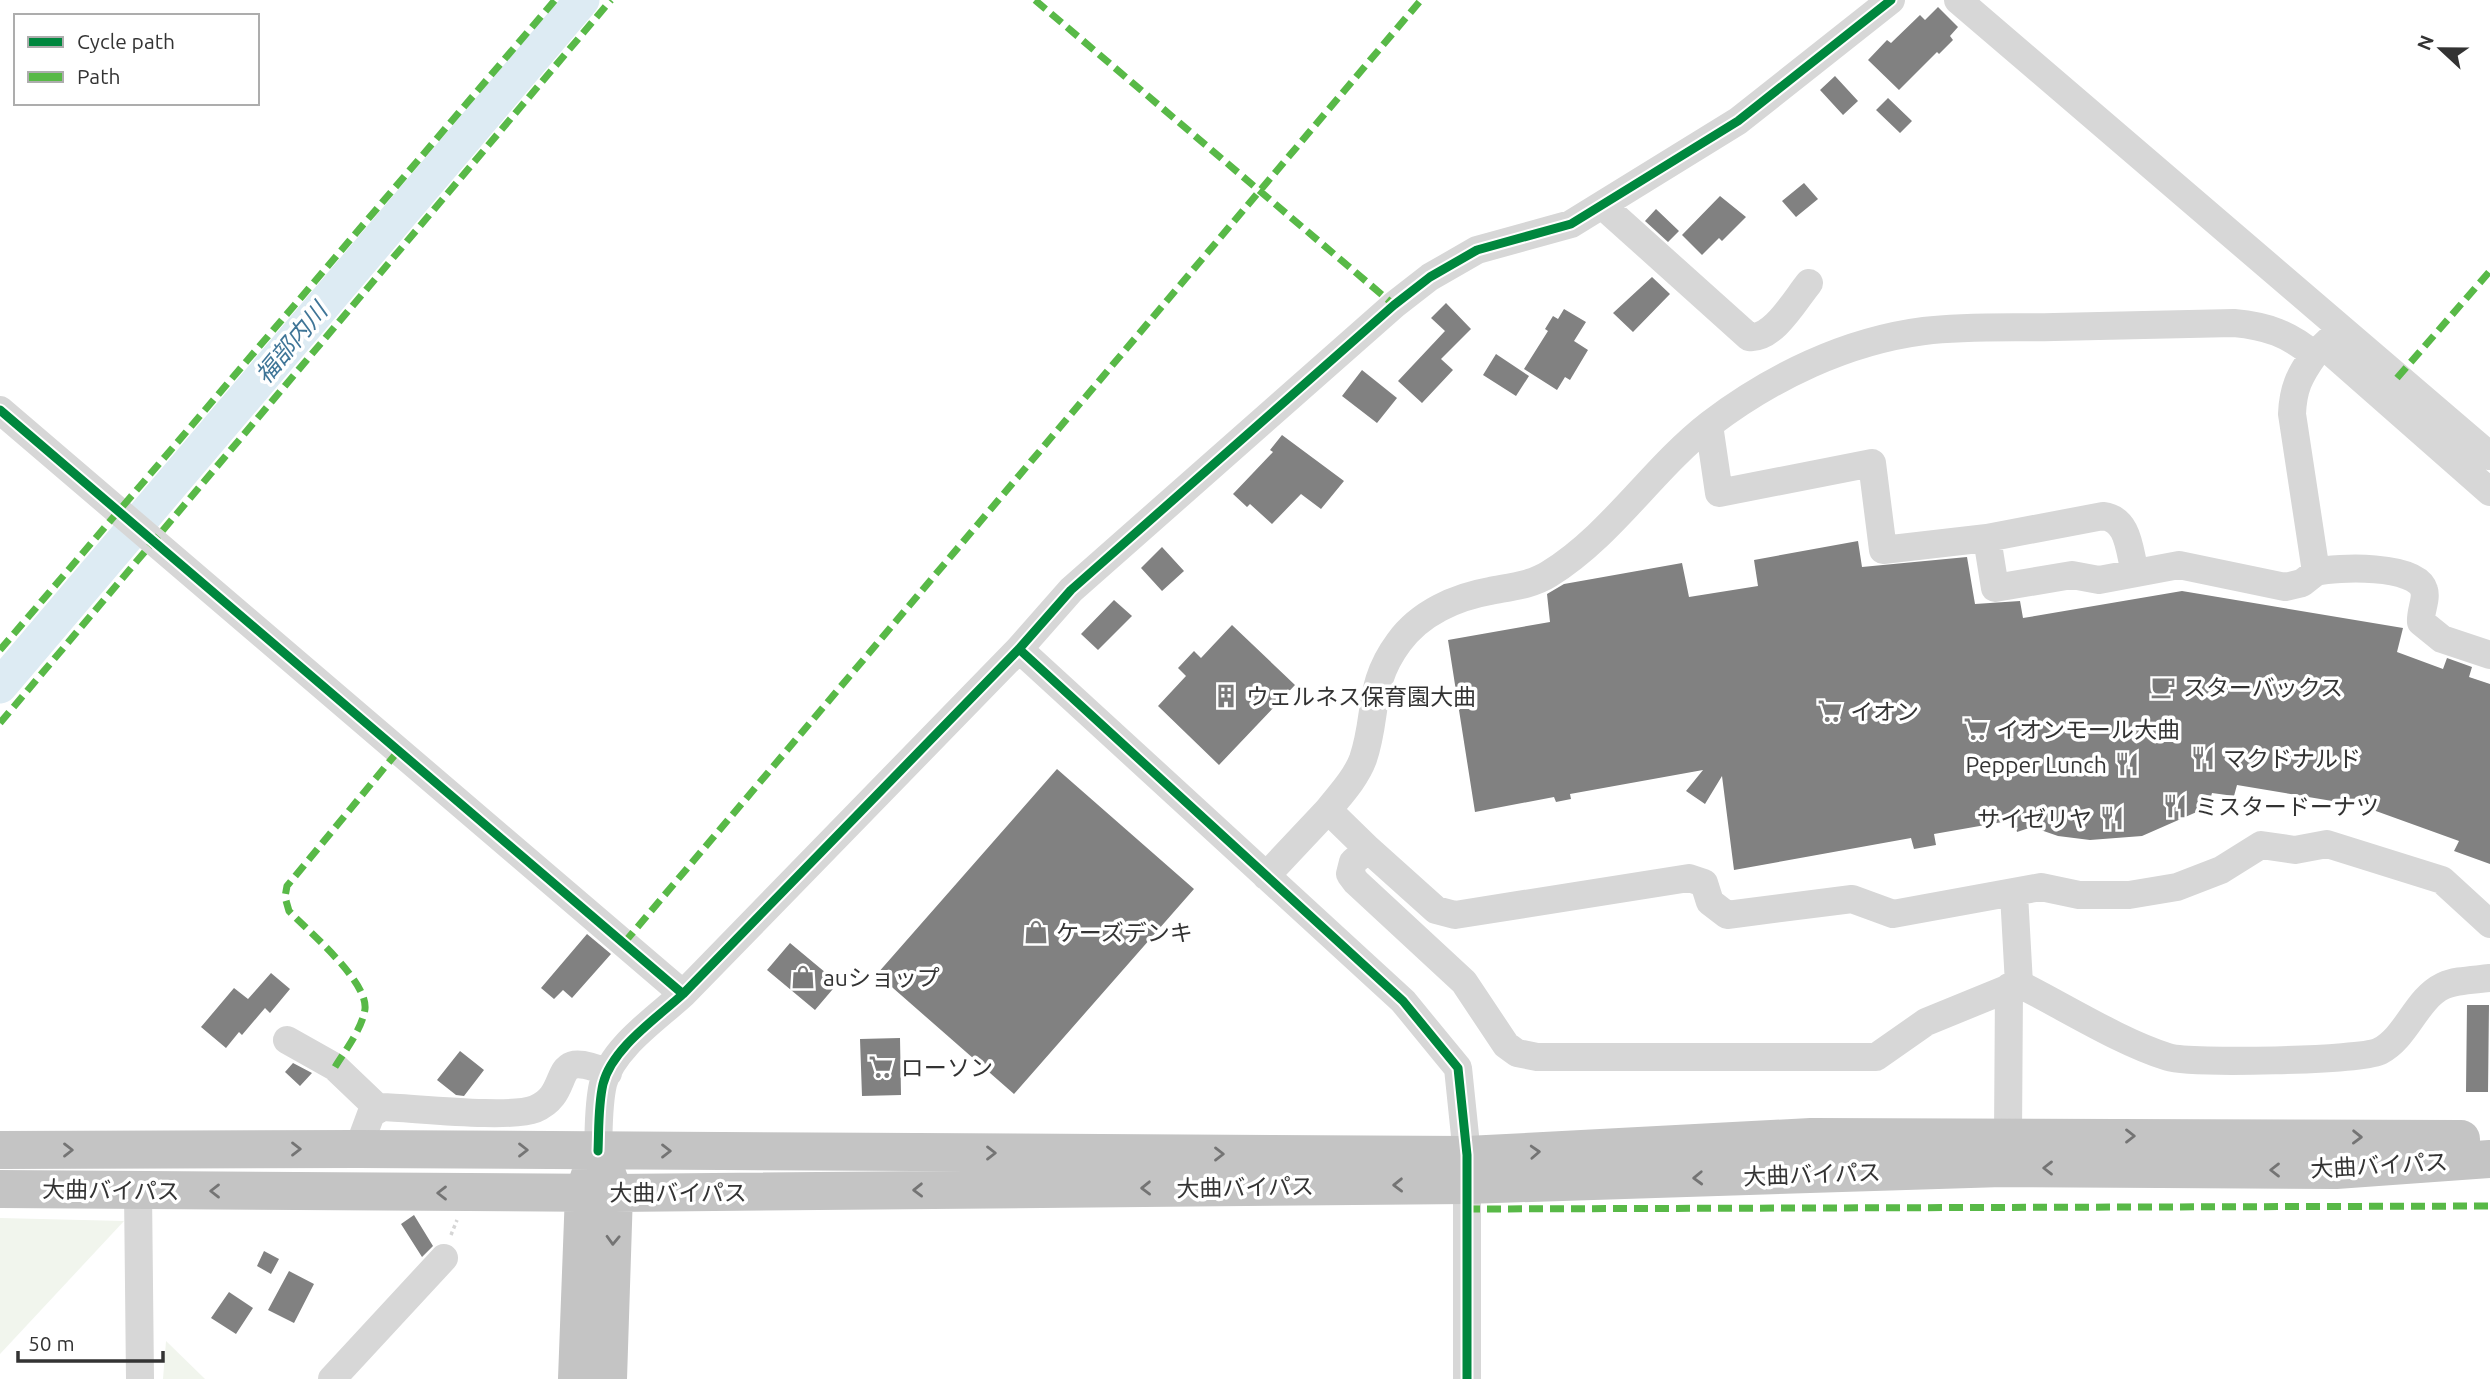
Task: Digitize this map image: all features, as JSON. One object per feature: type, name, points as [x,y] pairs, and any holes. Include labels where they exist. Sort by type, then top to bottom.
[{"type":"highway","name":"大曲バイパス","points":[[0,1150],[598,1151],[1466,1170],[1811,1137],[2003,1125],[2490,1140]]},
{"type":"highway","points":[[598,1151],[608,1379]]},
{"type":"highway","name":"大曲バイパス","points":[[0,1189],[599,1193],[1466,1170],[2336,1170],[2490,1159]]},
{"type":"highway","points":[[577,1379],[599,1193]]},
{"type":"street","points":[[598,1151],[601,1101],[608,1073],[632,1041],[683,994],[1107,556],[1394,305],[1430,277],[1477,250],[1571,223],[1602,205],[1738,121],[1891,0]]},
{"type":"street","points":[[1958,0],[2326,344],[2490,492]]},
{"type":"street","points":[[1602,205],[1749,337],[1756,338],[1768,332],[1809,283]]},
{"type":"street","points":[[1266,876],[1328,810],[1363,760],[1376,686],[1400,641],[1438,607],[1467,595],[1523,584],[1548,575],[1595,538],[1709,425],[1770,383],[1850,348],[1924,331],[2234,323],[2265,326],[2294,339],[2326,344],[2490,456]]},
{"type":"street","points":[[2316,572],[2292,414],[2293,391],[2298,377],[2326,344]]},
{"type":"street","points":[[0,410],[683,994]]},
{"type":"street","points":[[1709,425],[1718,493],[1872,463],[1883,550],[1987,538],[2103,516],[2115,517],[2122,524],[2135,572]]},
{"type":"street","points":[[1987,538],[1995,588],[2072,575],[2099,580],[2179,565],[2285,587],[2302,583],[2316,572],[2335,568],[2401,573],[2420,583],[2424,590],[2421,622],[2432,634],[2490,655]]},
{"type":"street","points":[[1019,649],[1403,1001],[1458,1068],[1466,1170],[1467,1379]]},
{"type":"street","points":[[1328,810],[1436,910],[1455,915],[1689,877],[1704,883],[1710,902],[1727,915],[1852,899],[1892,914],[2041,887],[2080,895],[2129,895],[2177,887],[2221,870],[2261,845],[2295,850],[2327,844],[2442,880],[2490,924]]},
{"type":"street","points":[[1368,849],[1353,862],[1350,874],[1356,882],[1464,982],[1506,1045],[1517,1053],[1537,1057],[1876,1057],[1926,1022],[2009,988],[2170,1058],[2317,1060],[2363,1057],[2381,1051],[2395,1040],[2434,991],[2445,985],[2490,978]]},
{"type":"street","points":[[2003,1125],[2014,894]]},
{"type":"street","points":[[287,1040],[335,1067],[379,1110]]},
{"type":"street","points":[[358,1149],[364,1126],[371,1114],[382,1107],[523,1113],[548,1101],[569,1067],[575,1063],[583,1062],[608,1073]]},
{"type":"street","points":[[138,1191],[140,1379]]},
{"type":"street","points":[[332,1379],[444,1258]]},
{"type":"shaded area","points":[[0,1218],[124,1221],[0,1354]]},
{"type":"shaded area","points":[[166,1341],[205,1379],[163,1379]]},
{"type":"building","points":[[1938,7],[1958,27],[1950,36],[1953,40],[1899,90],[1868,60],[1887,40],[1891,43],[1920,15],[1925,20]]},
{"type":"building","points":[[1835,76],[1858,101],[1843,115],[1820,90]]},
{"type":"building","points":[[1888,98],[1912,121],[1900,133],[1876,110]]},
{"type":"building","points":[[1804,183],[1818,199],[1796,217],[1782,201]]},
{"type":"building","points":[[1720,196],[1746,217],[1722,241],[1719,238],[1702,255],[1682,235]]},
{"type":"building","points":[[1656,209],[1679,231],[1668,242],[1645,221]]},
{"type":"building","points":[[1652,277],[1670,294],[1633,332],[1613,313]]},
{"type":"building","points":[[1446,303],[1471,329],[1441,359],[1453,370],[1422,403],[1398,381],[1445,331],[1431,318]]},
{"type":"building","points":[[1564,309],[1586,322],[1574,341],[1588,350],[1570,380],[1565,377],[1557,390],[1524,369],[1548,331],[1545,329],[1553,316],[1558,319]]},
{"type":"building","points":[[1496,354],[1529,376],[1516,396],[1483,375]]},
{"type":"building","points":[[1362,370],[1397,398],[1377,423],[1342,396]]},
{"type":"building","points":[[1282,435],[1344,481],[1321,509],[1301,494],[1272,524],[1250,504],[1247,507],[1233,494],[1273,452],[1270,450]]},
{"type":"building","name":"イオンモール大曲","points":[[1858,541],[1862,567],[1967,557],[1975,604],[2020,601],[2023,618],[2182,591],[2403,628],[2397,652],[2443,669],[2447,658],[2472,667],[2469,677],[2490,684],[2490,864],[2454,851],[2459,841],[2362,806],[2237,785],[2234,796],[2212,793],[2208,807],[2142,836],[2090,840],[2058,836],[2032,827],[2017,832],[2014,820],[1934,834],[1936,845],[1914,849],[1911,838],[1734,870],[1722,776],[1705,804],[1686,791],[1703,770],[1570,794],[1571,799],[1556,802],[1554,797],[1475,812],[1448,640],[1550,622],[1547,594],[1564,584],[1682,563],[1689,597],[1758,586],[1754,560]]},
{"type":"building","points":[[1162,547],[1184,571],[1162,591],[1141,568]]},
{"type":"building","points":[[1114,600],[1132,616],[1098,650],[1081,634]]},
{"type":"building","name":"ウェルネス保育園大曲","points":[[1232,625],[1295,685],[1219,765],[1158,706],[1186,676],[1178,668],[1194,651],[1201,658]]},
{"type":"building","name":"ケーズデンキ","points":[[1057,769],[1194,889],[1014,1094],[877,974]]},
{"type":"building","points":[[587,934],[611,954],[572,998],[563,990],[554,999],[541,988]]},
{"type":"building","name":"auショップ","points":[[790,943],[838,983],[815,1010],[767,970]]},
{"type":"building","points":[[271,973],[290,989],[270,1013],[265,1008],[242,1035],[239,1032],[226,1048],[201,1027],[234,988],[248,999]]},
{"type":"building","points":[[2467,1005],[2489,1005],[2488,1092],[2466,1092]]},
{"type":"building","name":"ローソン","points":[[900,1038],[901,1095],[862,1096],[860,1039]]},
{"type":"building","points":[[460,1051],[484,1070],[464,1096],[456,1095],[437,1080]]},
{"type":"building","points":[[293,1063],[312,1073],[300,1086],[285,1072]]},
{"type":"building","points":[[414,1215],[433,1246],[422,1257],[401,1224]]},
{"type":"building","points":[[264,1251],[279,1259],[271,1274],[257,1266]]},
{"type":"building","points":[[289,1271],[314,1284],[294,1323],[268,1310]]},
{"type":"building","points":[[229,1292],[253,1308],[236,1334],[211,1318]]},
{"type":"waterway","name":"福部内川","points":[[0,686],[582,0]]},
{"type":"marked path","points":[[0,650],[555,0]]},
{"type":"marked path","points":[[0,723],[611,0]]},
{"type":"marked path","points":[[1035,0],[1394,305]]},
{"type":"marked path","points":[[624,943],[1421,0]]},
{"type":"marked path","points":[[2397,378],[2490,271]]},
{"type":"marked path","points":[[335,1067],[361,1024],[365,1009],[363,998],[347,971],[289,911],[285,897],[287,886],[399,750]]},
{"type":"marked path","points":[[1466,1209],[2490,1206]]},
{"type":"cycle path","points":[[598,1151],[599,1109],[603,1084],[608,1071],[625,1046],[683,994],[1019,649],[1071,590],[1394,305],[1430,277],[1477,250],[1571,224],[1738,121],[1891,0]]},
{"type":"cycle path","points":[[0,410],[683,994]]},
{"type":"cycle path","points":[[1019,649],[1403,1001],[1458,1068],[1467,1155],[1467,1379]]},
{"type":"place","name":"スターバックス","points":[[2163,687]]},
{"type":"place","name":"ウェルネス保育園大曲","points":[[1226,696]]},
{"type":"place","name":"イオン","points":[[1830,711]]},
{"type":"place","name":"イオンモール大曲","points":[[1976,729]]},
{"type":"place","name":"マクドナルド","points":[[2203,758]]},
{"type":"place","name":"Pepper Lunch","points":[[2127,764]]},
{"type":"place","name":"ミスタードーナツ","points":[[2175,806]]},
{"type":"place","name":"サイゼリヤ","points":[[2112,818]]},
{"type":"place","name":"ケーズデンキ","points":[[1036,932]]},
{"type":"place","name":"auショップ","points":[[803,977]]},
{"type":"place","name":"ローソン","points":[[881,1067]]}]
